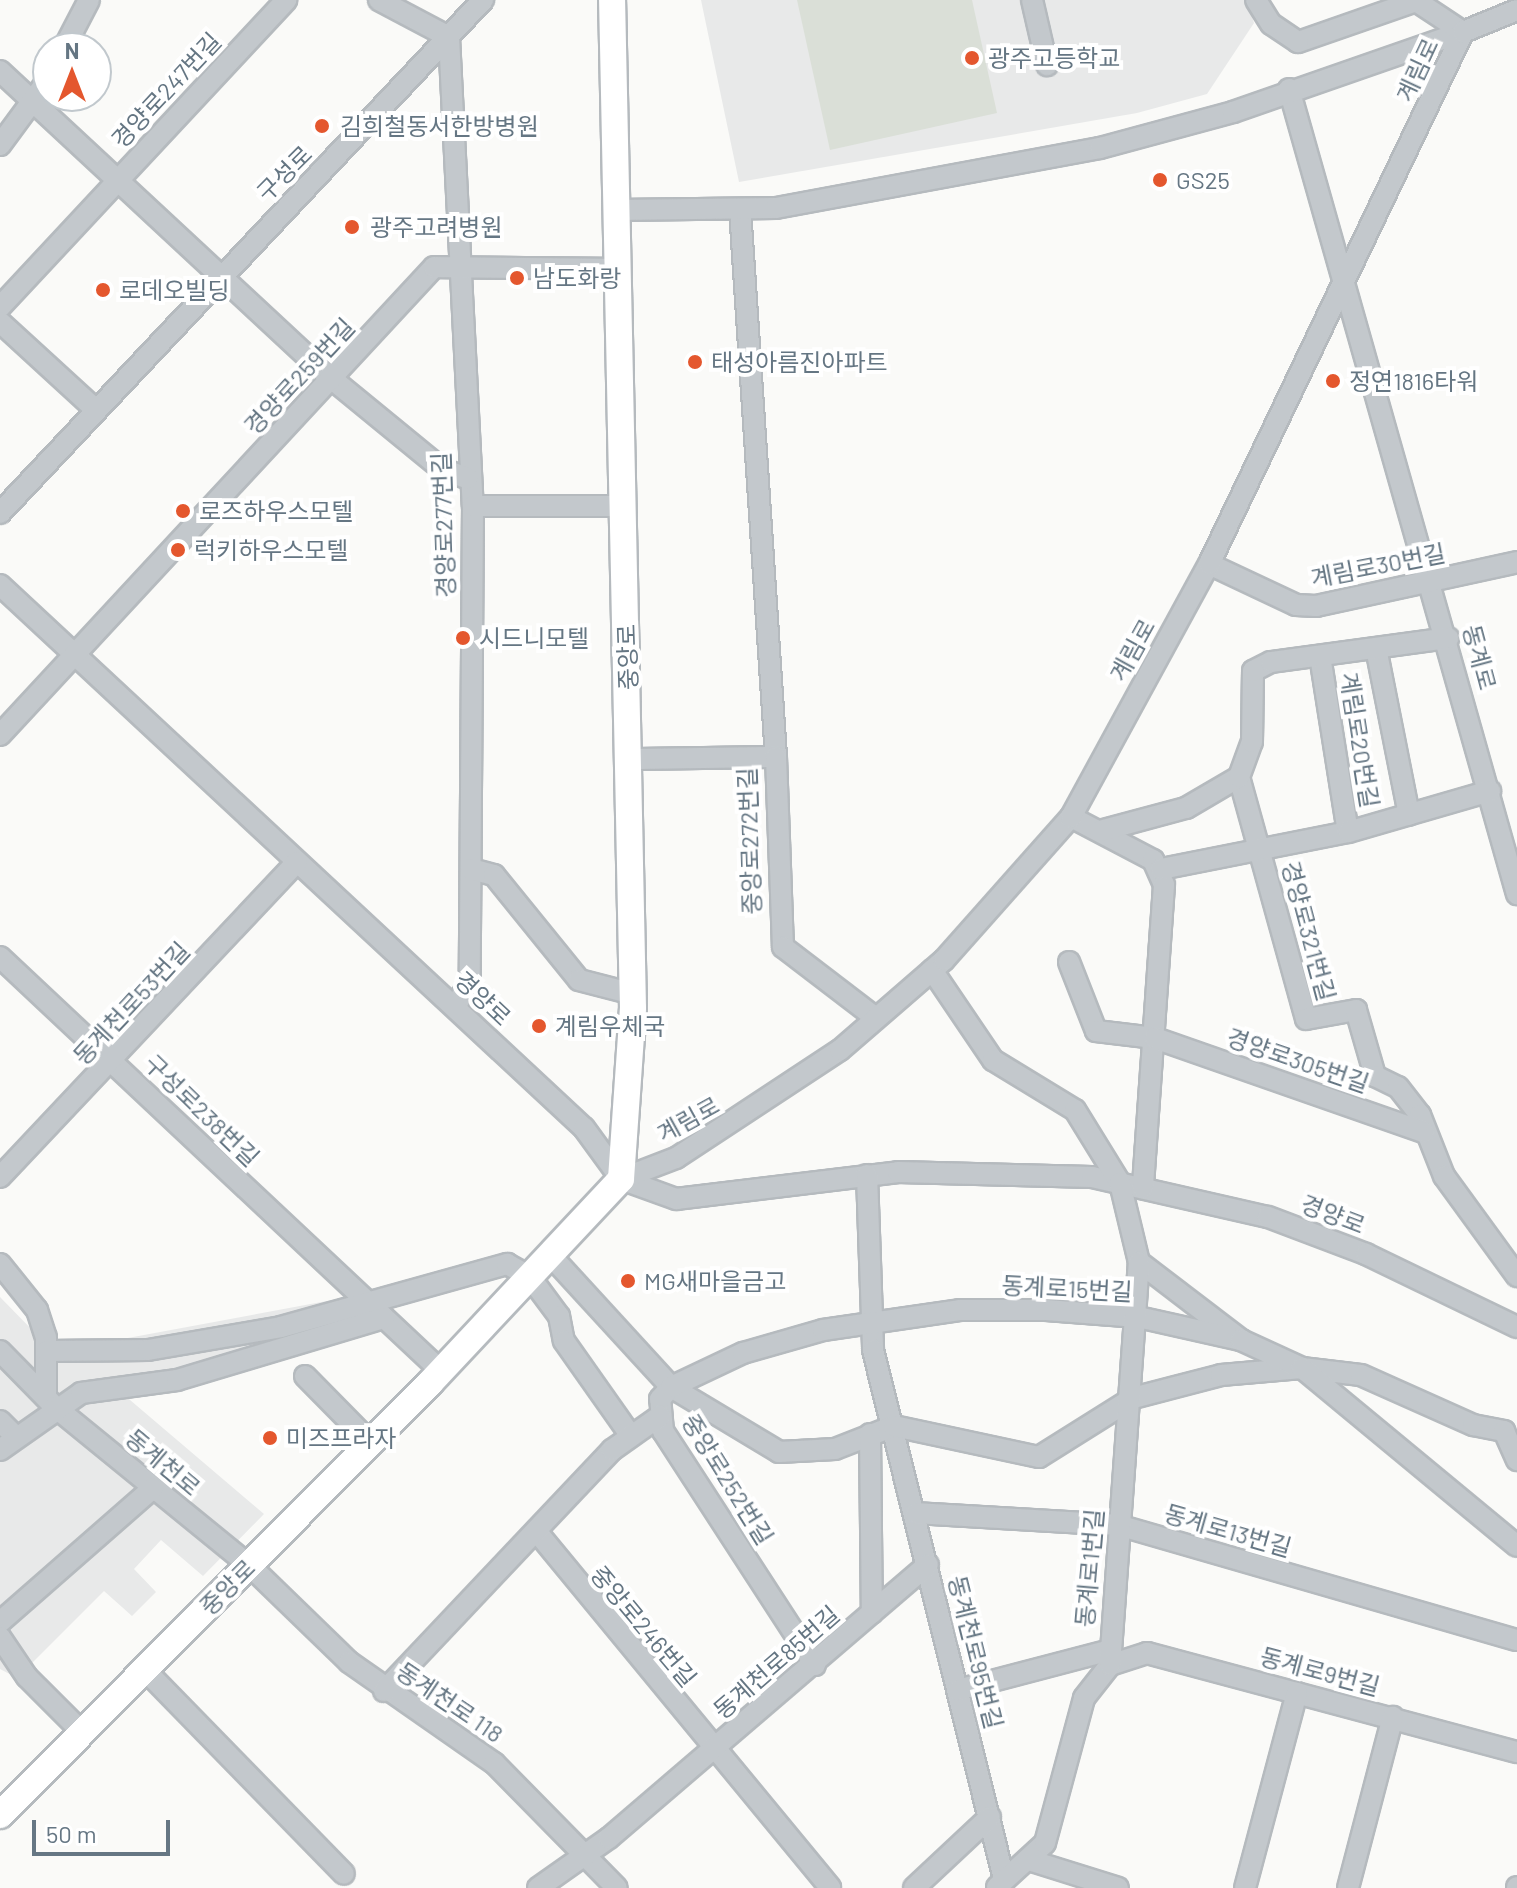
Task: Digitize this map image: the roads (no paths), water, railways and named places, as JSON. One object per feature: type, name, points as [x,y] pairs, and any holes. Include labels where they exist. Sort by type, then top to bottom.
[{"type":"main road","name":"중앙로","points":[[0,1815],[371,1443],[621,1179],[633,994],[612,0]]},
{"type":"street","points":[[72,32],[89,0]]},
{"type":"street","name":"경양로247번길","points":[[0,307],[286,0]]},
{"type":"street","points":[[379,0],[449,37]]},
{"type":"street","name":"구성로","points":[[0,513],[218,276],[483,0]]},
{"type":"street","points":[[1032,0],[1047,65]]},
{"type":"street","points":[[1256,0],[1271,24],[1298,42],[1416,1],[1463,32]]},
{"type":"street","name":"계림로","points":[[621,1179],[676,1158],[764,1105],[876,1018],[932,970],[1071,817],[1209,564],[1463,32],[1515,7]]},
{"type":"street","points":[[616,210],[740,209],[1100,148],[1463,32]]},
{"type":"street","name":"경양로277번길","points":[[449,37],[461,269],[467,478],[473,506],[470,982],[455,1007]]},
{"type":"street","points":[[0,71],[32,100]]},
{"type":"street","name":"동계로","points":[[1289,89],[1433,583],[1517,894]]},
{"type":"street","points":[[0,145],[32,109]]},
{"type":"street","points":[[45,112],[118,180]]},
{"type":"street","name":"경양로247번길","points":[[118,180],[218,276]]},
{"type":"street","points":[[740,209],[776,757]]},
{"type":"street","name":"경양로259번길","points":[[0,735],[434,267],[616,269]]},
{"type":"street","points":[[218,276],[332,379],[442,469],[467,478]]},
{"type":"street","points":[[0,322],[95,409]]},
{"type":"street","points":[[473,506],[623,506]]},
{"type":"street","name":"계림로30번길","points":[[1209,564],[1308,606],[1433,583],[1517,562]]},
{"type":"street","name":"경양로","points":[[0,585],[584,1128],[621,1179],[676,1199],[867,1175],[1000,1170],[1120,1183],[1310,1233],[1517,1327]]},
{"type":"street","name":"계림로20번길","points":[[1239,777],[1252,742],[1253,671],[1320,656],[1448,638]]},
{"type":"street","name":"계림로20번길","points":[[1376,648],[1409,815]]},
{"type":"street","name":"계림로20번길","points":[[1320,656],[1348,832]]},
{"type":"street","name":"중앙로272번길","points":[[630,759],[776,757],[783,947],[876,1018]]},
{"type":"street","points":[[1100,831],[1186,808],[1239,777]]},
{"type":"street","name":"경양로321번길","points":[[1239,777],[1306,1019],[1356,1010],[1375,1076],[1398,1087],[1424,1132],[1444,1176],[1517,1276]]},
{"type":"street","points":[[1071,817],[1161,869],[1260,852],[1348,832],[1490,791]]},
{"type":"street","name":"동계천로53번길","points":[[0,1177],[114,1061],[297,862]]},
{"type":"street","points":[[471,869],[494,875],[579,980],[633,994]]},
{"type":"street","points":[[1143,1188],[1155,1038],[1161,869]]},
{"type":"street","name":"구성로238번길","points":[[0,957],[441,1371]]},
{"type":"street","name":"경양로305번길","points":[[1069,962],[1096,1031],[1155,1038],[1424,1132]]},
{"type":"street","points":[[932,970],[993,1060],[1075,1110],[1120,1183]]},
{"type":"street","name":"동계천로95번길","points":[[867,1175],[868,1323],[990,1817],[1000,1884]]},
{"type":"street","name":"동계로1번길","points":[[1109,1658],[1138,1317],[1139,1262],[1120,1183]]},
{"type":"street","name":"중앙로252번길","points":[[551,1256],[671,1387],[660,1399],[660,1416],[815,1665]]},
{"type":"street","points":[[1139,1262],[1241,1340]]},
{"type":"street","points":[[0,1264],[37,1310],[47,1351],[51,1402]]},
{"type":"street","points":[[47,1351],[148,1350],[281,1327],[492,1264],[530,1277],[559,1316],[564,1341],[631,1436]]},
{"type":"street","name":"동계로15번길","points":[[671,1387],[786,1339],[868,1323],[960,1310],[1138,1317],[1241,1340],[1302,1368],[1517,1546]]},
{"type":"street","points":[[0,1421],[8,1444],[51,1402],[81,1393],[177,1380],[285,1352],[384,1318]]},
{"type":"street","name":"동계천로","points":[[0,1351],[51,1402],[249,1565]]},
{"type":"street","name":"동계로15번길","points":[[1133,1398],[1221,1375],[1302,1368],[1361,1375],[1473,1425],[1510,1428],[1517,1460]]},
{"type":"street","points":[[305,1376],[371,1443]]},
{"type":"street","points":[[671,1387],[779,1452],[835,1449],[894,1426],[1039,1457],[1133,1398]]},
{"type":"street","points":[[384,1691],[631,1436],[660,1416]]},
{"type":"street","name":"동계천로85번길","points":[[870,1434],[872,1613]]},
{"type":"street","points":[[0,1622],[153,1488]]},
{"type":"street","name":"동계로13번길","points":[[916,1513],[1118,1525],[1517,1640]]},
{"type":"street","name":"중앙로246번길","points":[[537,1532],[714,1751]]},
{"type":"street","name":"동계천로 118","points":[[249,1565],[384,1691],[494,1763],[579,1856],[617,1888]]},
{"type":"street","name":"동계천로85번길","points":[[538,1888],[714,1751],[928,1565]]},
{"type":"street","points":[[0,1637],[27,1677],[82,1732]]},
{"type":"street","name":"동계로9번길","points":[[958,1690],[1147,1653],[1517,1752]]},
{"type":"street","points":[[1000,1884],[1032,1861],[1054,1820],[1084,1698],[1109,1658]]},
{"type":"street","points":[[144,1669],[344,1874]]},
{"type":"street","points":[[1245,1888],[1297,1693]]},
{"type":"street","points":[[1348,1888],[1393,1717]]},
{"type":"street","name":"동계천로85번길","points":[[714,1751],[830,1888]]},
{"type":"street","points":[[914,1888],[990,1817]]},
{"type":"street","points":[[1032,1861],[1118,1888]]},
{"type":"place","name":"광주고등학교","points":[[972,58]]},
{"type":"place","name":"김희철동서한방병원","points":[[322,126]]},
{"type":"place","name":"GS25","points":[[1160,180]]},
{"type":"place","name":"광주고려병원","points":[[352,227]]},
{"type":"place","name":"남도화랑","points":[[517,278]]},
{"type":"place","name":"로데오빌딩","points":[[103,290]]},
{"type":"place","name":"태성아름진아파트","points":[[695,362]]},
{"type":"place","name":"정연1816타워","points":[[1333,381]]},
{"type":"place","name":"로즈하우스모텔","points":[[183,511]]},
{"type":"place","name":"럭키하우스모텔","points":[[178,550]]},
{"type":"place","name":"시드니모텔","points":[[463,638]]},
{"type":"place","name":"계림우체국","points":[[539,1026]]},
{"type":"place","name":"MG새마을금고","points":[[628,1281]]},
{"type":"place","name":"미즈프라자","points":[[270,1438]]}]
